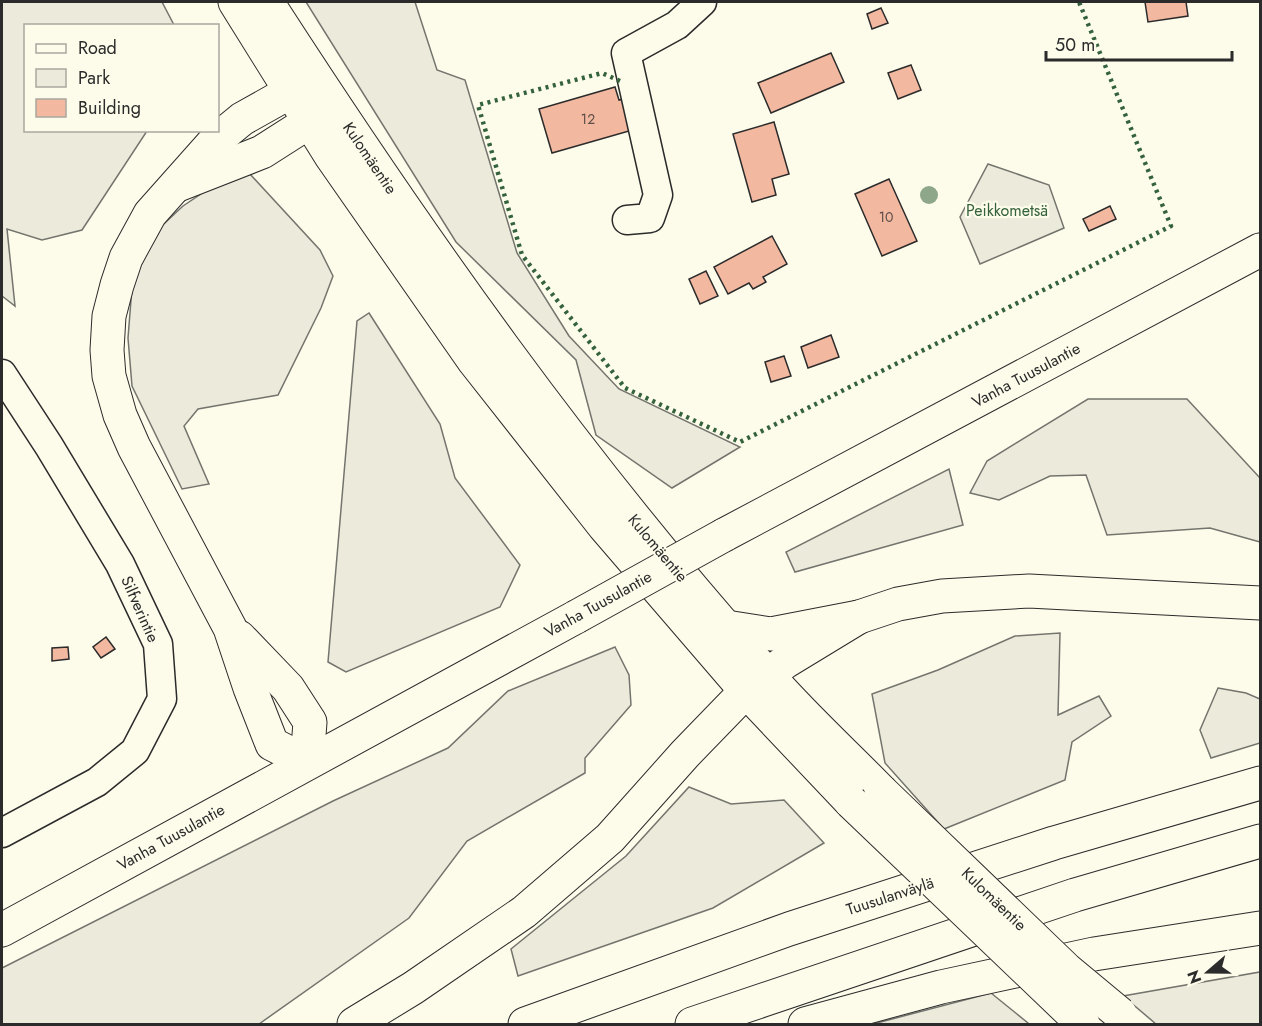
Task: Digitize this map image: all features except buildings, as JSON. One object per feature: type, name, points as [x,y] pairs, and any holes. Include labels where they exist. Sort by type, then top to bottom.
[{"type":"main road","name":"Kulomäentie","points":[[235,2],[309,122],[474,361],[604,526],[756,683],[881,791],[1067,970],[1126,1019]]},
{"type":"main road","name":"Kulomäentie","points":[[267,2],[444,267],[597,474],[726,627],[756,683],[851,802],[1083,1024]]},
{"type":"main road","points":[[171,188],[262,152],[309,122],[325,92],[290,92],[242,119],[214,142],[171,188],[150,214],[126,258],[109,316],[107,350],[109,376],[120,415],[134,447],[231,628],[274,676],[288,688],[310,722],[307,762]]},
{"type":"main road","name":"Vanha Tuusulantie","points":[[2,930],[724,535],[1260,250]]},
{"type":"main road","points":[[726,627],[771,634],[859,617],[898,604],[942,596],[1029,591],[1260,603]]},
{"type":"main road","points":[[354,1024],[422,982],[524,912],[610,838],[685,754],[756,683],[859,617]]},
{"type":"main road","name":"Tuusulanväylä","points":[[525,1024],[789,929],[1054,843],[1260,783]]},
{"type":"main road","points":[[692,1024],[1075,895],[1260,842]]},
{"type":"main road","points":[[805,1024],[941,987],[1072,958],[1251,931]]},
{"type":"street","points":[[627,220],[650,218],[658,195],[626,53],[677,25],[702,2]]},
{"type":"street","name":"Silfverintie","points":[[2,374],[49,446],[120,564],[158,644],[162,699],[135,751],[97,782],[2,833]]},
{"type":"green space","points":[[2,2],[162,2],[173,24],[24,24],[24,132],[146,132],[82,230],[42,240],[7,229],[15,306],[2,296]]},
{"type":"green space","points":[[306,2],[415,2],[437,70],[465,80],[517,253],[569,336],[619,389],[740,447],[672,488],[596,435],[576,360],[456,242]]},
{"type":"green space","name":"Peikkometsä","points":[[988,164],[1049,185],[1064,228],[980,264],[960,217]]},
{"type":"green space","points":[[249,173],[320,250],[333,276],[321,308],[278,395],[198,409],[184,426],[209,484],[182,489],[132,386],[128,338],[133,275],[152,235],[183,206],[225,178]]},
{"type":"green space","points":[[369,313],[440,424],[455,478],[520,565],[500,607],[346,672],[328,662],[357,321]]},
{"type":"green space","points":[[1088,399],[1187,399],[1260,478],[1260,542],[1210,528],[1107,535],[1086,475],[1050,476],[999,500],[970,493],[987,461]]},
{"type":"green space","points":[[949,469],[963,525],[795,572],[786,552]]},
{"type":"green space","points":[[1060,633],[1058,715],[1099,696],[1111,716],[1072,742],[1065,780],[944,829],[885,763],[872,694],[938,670],[1015,636]]},
{"type":"green space","points":[[615,647],[629,675],[631,705],[585,758],[585,773],[467,841],[409,918],[259,1024],[2,1024],[2,968],[333,801],[448,748],[508,691]]},
{"type":"green space","points":[[1218,688],[1246,693],[1260,699],[1260,743],[1211,758],[1200,730]]},
{"type":"green space","points":[[689,787],[731,804],[784,800],[824,843],[713,908],[518,976],[511,949],[626,856]]},
{"type":"green space","points":[[1260,972],[1260,1024],[1156,1024],[1123,996]]},
{"type":"green space","points":[[991,993],[1028,1023],[873,1024]]},
{"type":"hedge","points":[[620,81],[602,73],[478,105],[522,255],[625,388],[740,442],[1171,226],[1079,2]]}]
